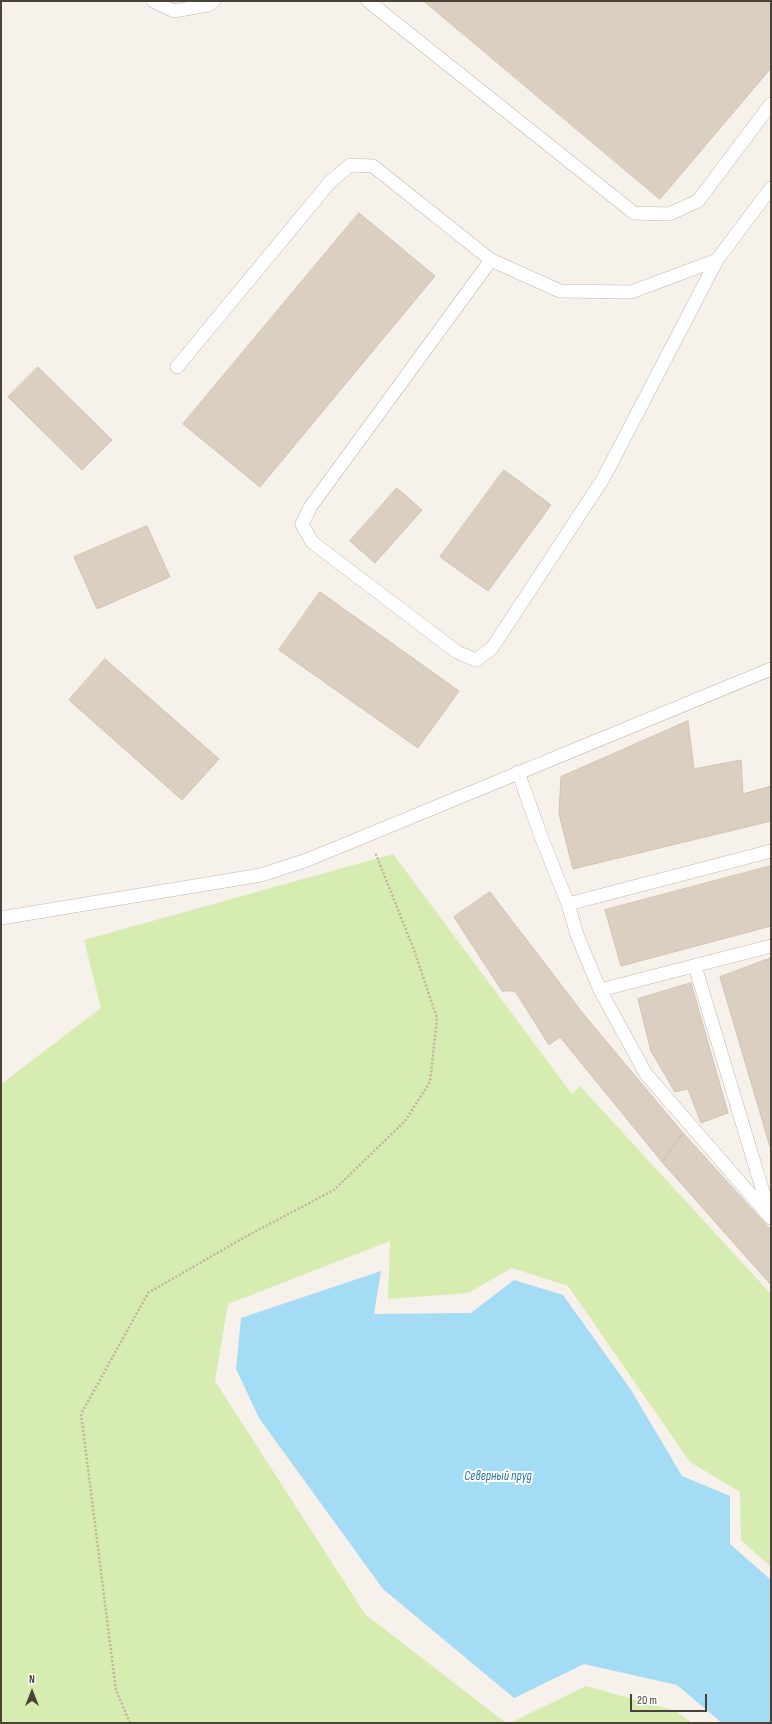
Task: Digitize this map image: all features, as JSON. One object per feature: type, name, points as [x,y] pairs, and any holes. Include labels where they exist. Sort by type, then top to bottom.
[{"type":"lane","points":[[153,1],[174,11],[208,5],[214,1]]},
{"type":"lane","points":[[368,1],[634,213],[669,214],[698,201],[771,104]]},
{"type":"lane","points":[[177,367],[330,182],[350,164],[373,166],[491,260],[560,291],[631,292],[717,260]]},
{"type":"lane","points":[[491,260],[311,506],[302,524],[312,542],[457,652],[476,660],[492,648],[603,479],[717,260],[771,188]]},
{"type":"lane","points":[[1,918],[261,875],[307,860],[369,835],[518,772],[771,669]]},
{"type":"lane","points":[[518,772],[542,839],[568,904],[577,936],[600,990],[646,1074],[771,1218]]},
{"type":"lane","points":[[568,904],[771,851]]},
{"type":"lane","points":[[600,990],[771,946]]},
{"type":"lane","points":[[695,966],[771,1218]]},
{"type":"path","points":[[130,1723],[116,1690],[80,1414],[148,1293],[245,1237],[334,1190],[405,1121],[430,1082],[437,1018],[414,950],[369,835]]},
{"type":"green space","points":[[393,854],[572,1094],[580,1086],[771,1294],[771,1567],[741,1540],[740,1492],[690,1462],[568,1286],[512,1268],[468,1293],[388,1299],[390,1241],[228,1304],[215,1381],[365,1614],[506,1723],[1,1723],[1,1084],[101,1008],[84,940]]},
{"type":"green space","points":[[586,1686],[676,1711],[692,1723],[510,1723]]},
{"type":"water","name":"Северный пруд","points":[[381,1271],[374,1314],[471,1313],[514,1280],[563,1295],[631,1390],[682,1476],[730,1496],[730,1544],[771,1580],[771,1723],[722,1723],[677,1685],[584,1664],[514,1698],[383,1589],[259,1418],[236,1369],[241,1318]]},
{"type":"building","points":[[424,1],[771,1],[771,68],[660,199]]},
{"type":"building","points":[[359,213],[435,276],[260,487],[183,424]]},
{"type":"building","points":[[38,367],[112,440],[82,470],[8,397]]},
{"type":"building","points":[[504,470],[551,505],[488,591],[440,557]]},
{"type":"building","points":[[397,488],[422,510],[375,563],[350,541]]},
{"type":"building","points":[[147,526],[170,577],[97,609],[74,557]]},
{"type":"building","points":[[320,592],[459,691],[418,748],[279,650]]},
{"type":"building","points":[[105,659],[219,759],[182,800],[69,700]]},
{"type":"building","points":[[688,721],[694,769],[741,760],[743,794],[771,786],[771,821],[573,869],[559,814],[561,777]]},
{"type":"building","points":[[771,866],[771,926],[621,966],[605,910]]},
{"type":"building","points":[[490,892],[585,1016],[683,1133],[662,1162],[560,1037],[549,1045],[515,991],[502,991],[454,917]]},
{"type":"building","points":[[771,958],[771,1150],[720,977]]},
{"type":"building","points":[[691,983],[728,1113],[701,1123],[688,1089],[675,1092],[651,1051],[638,999]]},
{"type":"building","points":[[683,1133],[771,1230],[771,1285],[662,1162]]}]
